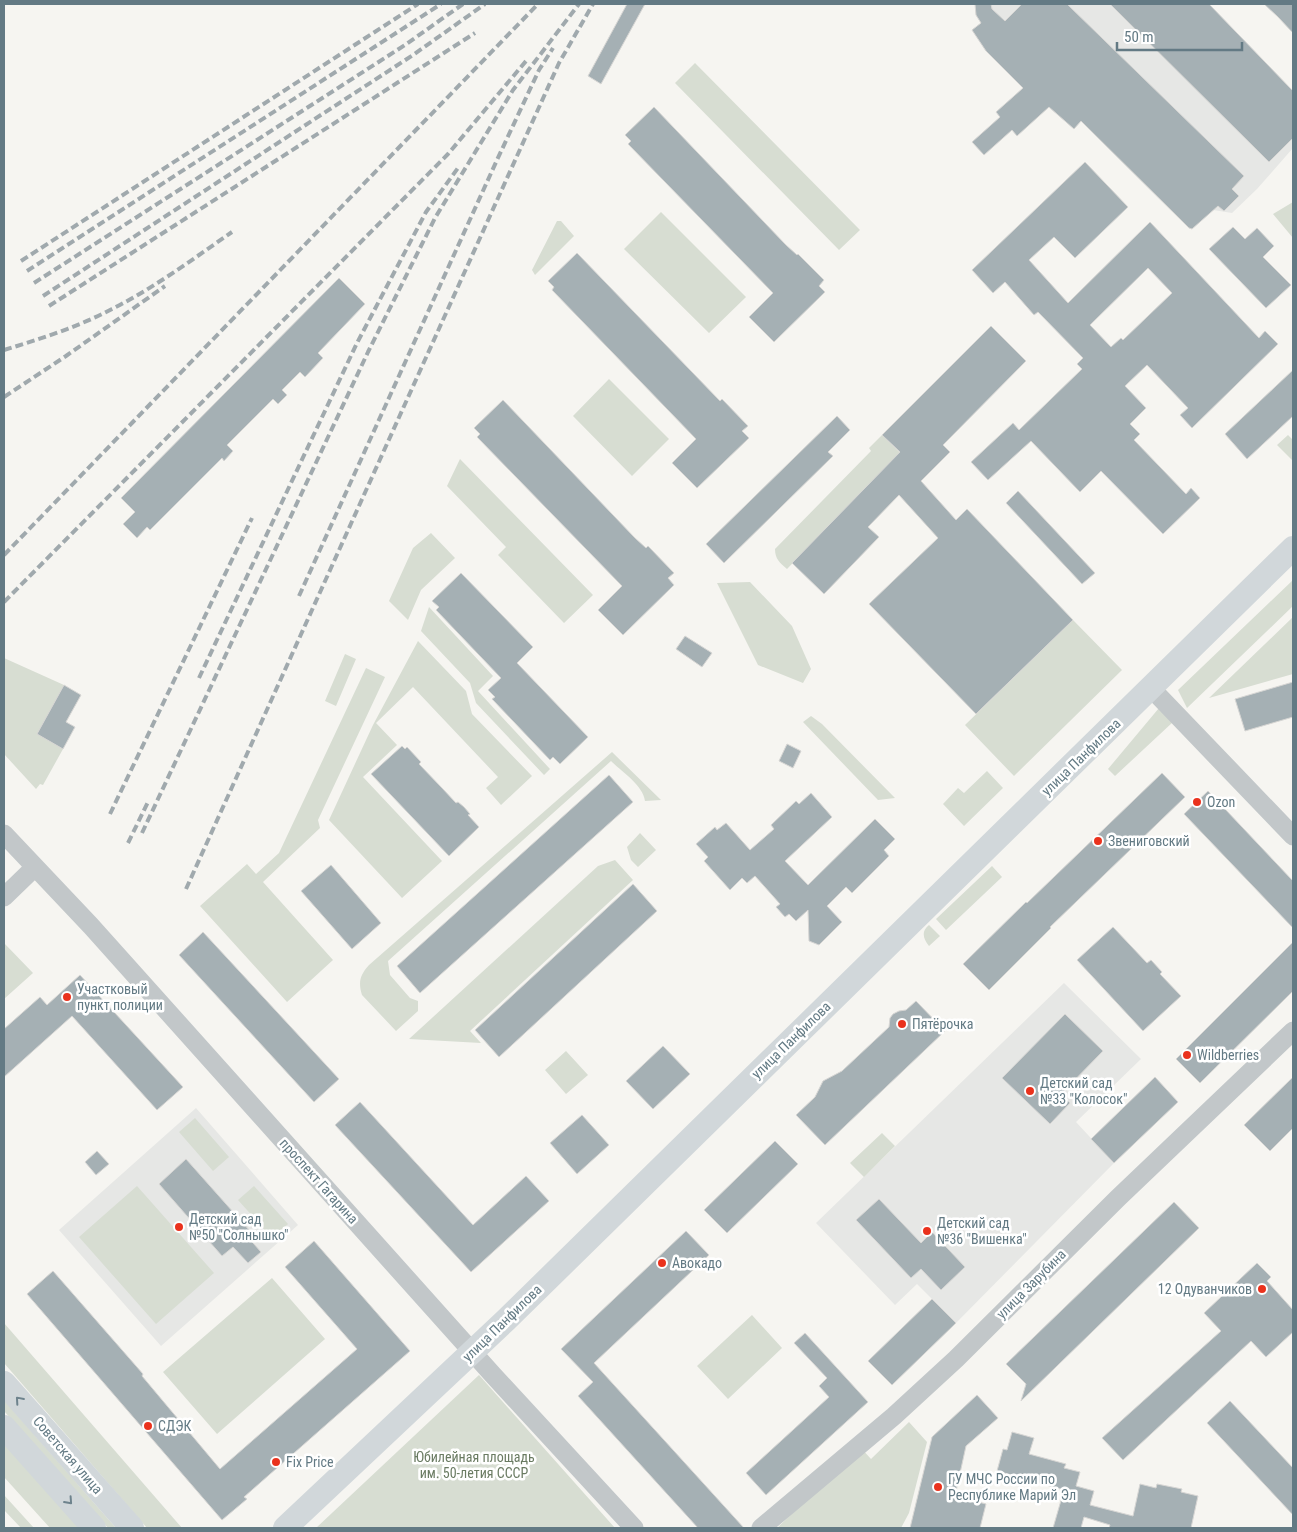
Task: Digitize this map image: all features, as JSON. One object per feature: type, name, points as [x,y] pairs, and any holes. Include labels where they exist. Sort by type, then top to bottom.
[{"type":"main road","name":"улица Панфилова","points":[[285,1528],[473,1352],[1293,548]]},
{"type":"main road","name":"Советская улица","points":[[4,1383],[132,1528]]},
{"type":"main road","name":"Советская улица","points":[[4,1427],[94,1528]]},
{"type":"street","points":[[1151,688],[1293,836]]},
{"type":"street","name":"проспект Гагарина","points":[[4,834],[97,932],[473,1352],[634,1528]]},
{"type":"street","points":[[4,897],[35,866]]},
{"type":"street","name":"улица Зарубина","points":[[761,1528],[894,1416],[956,1359],[1118,1198],[1293,1031]]},
{"type":"shaded area","points":[[975,4],[1209,4],[1293,91],[1293,148],[1257,189],[1232,213],[1213,210],[1081,121],[1074,129],[1015,79],[986,51],[972,30],[981,23],[976,15]]},
{"type":"shaded area","points":[[1064,983],[1141,1059],[1076,1122],[1114,1163],[956,1323],[917,1284],[895,1305],[816,1223]]},
{"type":"shaded area","name":"Детский сад №50 \"Солнышко\"","points":[[196,1108],[298,1225],[161,1346],[59,1230]]},
{"type":"green space","points":[[695,63],[860,230],[839,250],[675,83]]},
{"type":"green space","points":[[1293,202],[1293,238],[1273,214]]},
{"type":"green space","points":[[661,212],[746,297],[709,333],[624,249]]},
{"type":"green space","points":[[557,221],[561,221],[574,236],[535,275],[532,270]]},
{"type":"green space","points":[[609,379],[669,439],[632,476],[573,416]]},
{"type":"green space","points":[[882,435],[925,477],[906,488],[885,468],[787,569],[777,558],[775,549],[871,451],[869,448]]},
{"type":"green space","points":[[1288,435],[1293,440],[1293,461],[1277,445]]},
{"type":"green space","points":[[460,459],[593,595],[564,623],[498,555],[506,547],[447,486]]},
{"type":"green space","points":[[431,533],[455,558],[421,590],[408,620],[389,601],[413,548]]},
{"type":"green space","points":[[1293,580],[1293,606],[1187,708],[1178,690]]},
{"type":"green space","points":[[750,582],[792,626],[811,669],[803,683],[758,665],[717,583]]},
{"type":"green space","points":[[429,607],[493,676],[478,691],[550,769],[544,775],[476,703],[470,683],[421,631]]},
{"type":"green space","points":[[1293,617],[1293,674],[1209,698]]},
{"type":"green space","points":[[1073,620],[1122,670],[1014,776],[965,725]]},
{"type":"green space","points":[[418,641],[466,691],[472,714],[532,776],[501,805],[486,788],[498,777],[413,687],[376,723],[397,745],[363,777],[442,861],[402,898],[329,820],[373,725]]},
{"type":"green space","points":[[345,654],[356,659],[336,706],[325,701]]},
{"type":"green space","points":[[4,658],[64,685],[37,734],[63,749],[43,785],[40,784],[36,789],[4,754]]},
{"type":"green space","points":[[366,668],[385,677],[318,820],[320,828],[263,882],[333,960],[287,1002],[200,906],[247,864],[256,874],[279,853]]},
{"type":"green space","points":[[1159,708],[1173,722],[1115,776],[1108,769]]},
{"type":"green space","points":[[811,716],[822,724],[895,798],[878,800],[803,722]]},
{"type":"green space","points":[[612,752],[661,800],[645,801],[636,784],[611,761],[388,961],[390,975],[410,998],[418,1001],[418,1011],[396,1031],[362,995],[360,982],[362,975],[369,965]]},
{"type":"green space","points":[[987,771],[1003,788],[964,826],[943,804],[958,788],[964,793]]},
{"type":"green space","points":[[640,833],[656,850],[638,867],[631,860],[627,847]]},
{"type":"green space","points":[[615,860],[633,880],[470,1031],[481,1043],[409,1039],[598,866]]},
{"type":"green space","points":[[992,866],[1002,877],[946,930],[936,919]]},
{"type":"green space","points":[[929,925],[940,936],[929,946],[925,941],[924,935],[926,927]]},
{"type":"green space","points":[[4,943],[33,973],[4,999]]},
{"type":"green space","points":[[566,1051],[588,1075],[566,1094],[545,1070]]},
{"type":"green space","points":[[195,1118],[229,1157],[213,1171],[179,1132]]},
{"type":"green space","points":[[882,1133],[895,1146],[864,1177],[850,1163]]},
{"type":"green space","points":[[137,1186],[214,1273],[156,1324],[79,1237]]},
{"type":"green space","points":[[254,1186],[288,1224],[272,1238],[238,1200]]},
{"type":"green space","points":[[272,1278],[325,1339],[217,1434],[163,1372]]},
{"type":"green space","points":[[752,1315],[782,1348],[728,1399],[697,1366]]},
{"type":"green space","points":[[4,1323],[182,1528],[147,1528],[4,1363]]},
{"type":"green space","name":"Юбилейная площадь им. 50-летия СССР","points":[[479,1375],[615,1528],[316,1528]]},
{"type":"green space","points":[[4,1400],[116,1528],[108,1528],[4,1411]]},
{"type":"green space","points":[[909,1422],[927,1442],[909,1513],[901,1528],[777,1528],[861,1448],[871,1459]]},
{"type":"green space","points":[[4,1440],[82,1528],[50,1528],[4,1477]]},
{"type":"green space","points":[[4,1495],[34,1528],[21,1528],[4,1510]]},
{"type":"building","points":[[627,4],[645,4],[601,84],[588,76]]},
{"type":"building","points":[[975,4],[991,4],[992,9],[1005,21],[1022,4],[1067,4],[1244,176],[1232,189],[1239,196],[1224,211],[1218,206],[1192,229],[1189,228],[1081,121],[1074,129],[1049,107],[1017,136],[1012,130],[984,155],[972,142],[1000,117],[996,112],[1023,88],[986,51],[972,30],[981,23],[976,15]]},
{"type":"building","points":[[1110,4],[1209,4],[1293,91],[1293,138],[1269,162]]},
{"type":"building","points":[[1264,4],[1293,4],[1293,33],[1278,17]]},
{"type":"building","points":[[654,107],[786,245],[798,254],[824,280],[819,286],[825,292],[774,342],[749,317],[773,293],[628,144],[631,141],[625,135]]},
{"type":"building","points":[[1085,162],[1128,207],[1075,258],[1054,237],[1029,260],[1068,303],[1150,222],[1259,338],[1265,331],[1278,344],[1192,428],[1180,415],[1188,408],[1147,365],[1125,386],[1146,408],[1130,424],[1140,434],[1134,440],[1186,494],[1191,488],[1200,498],[1163,534],[1101,471],[1080,492],[1031,441],[988,480],[971,462],[1013,423],[1019,430],[1082,369],[1077,364],[1083,358],[1038,312],[1034,315],[1005,282],[993,293],[972,270]],"holes":[[[1148,268],[1172,293],[1123,340],[1121,338],[1111,347],[1090,325]]]},
{"type":"building","points":[[1233,227],[1245,239],[1257,228],[1274,246],[1263,257],[1291,285],[1266,308],[1209,249]]},
{"type":"building","points":[[577,253],[720,401],[722,399],[748,426],[742,431],[749,438],[697,488],[672,463],[696,439],[552,290],[554,287],[548,281]]},
{"type":"building","points":[[339,278],[365,304],[318,353],[323,358],[305,377],[300,372],[282,390],[287,395],[278,404],[273,399],[227,445],[233,451],[224,461],[222,458],[150,530],[147,527],[137,538],[123,524],[135,512],[121,498]]},
{"type":"building","points":[[991,326],[1026,361],[943,445],[950,452],[921,481],[956,520],[967,509],[1073,620],[976,714],[869,604],[938,538],[899,495],[868,527],[879,537],[824,594],[792,563],[900,452],[882,435]]},
{"type":"building","points":[[1293,370],[1293,416],[1247,459],[1225,434]]},
{"type":"building","points":[[503,400],[635,538],[646,548],[648,546],[674,573],[668,578],[674,585],[623,635],[598,610],[622,586],[477,437],[480,434],[474,428]]},
{"type":"building","points":[[837,416],[850,430],[828,452],[833,456],[724,563],[706,544]]},
{"type":"building","points":[[1018,491],[1095,573],[1082,584],[1006,503]]},
{"type":"building","points":[[461,573],[533,647],[517,663],[588,737],[560,764],[553,757],[550,760],[492,699],[495,697],[488,690],[501,678],[436,610],[439,607],[432,601]]},
{"type":"building","points":[[685,636],[712,653],[702,667],[676,649]]},
{"type":"building","points":[[1293,682],[1293,717],[1245,731],[1235,699]]},
{"type":"building","points":[[64,685],[81,695],[66,722],[75,727],[63,749],[37,734]]},
{"type":"building","points":[[787,744],[801,751],[793,768],[779,761]]},
{"type":"building","points":[[402,746],[405,749],[407,747],[421,762],[419,764],[456,803],[458,802],[464,807],[470,814],[468,815],[479,827],[449,856],[371,774]]},
{"type":"building","points":[[1162,773],[1185,797],[1050,927],[989,990],[963,964]]},
{"type":"building","points":[[609,775],[633,802],[420,993],[397,966]]},
{"type":"building","points":[[1208,791],[1293,881],[1293,928],[1184,814]]},
{"type":"building","points":[[811,793],[832,817],[785,861],[808,885],[875,819],[895,839],[884,850],[889,856],[852,893],[846,887],[827,906],[842,922],[819,945],[809,941],[808,910],[796,921],[789,914],[785,917],[776,907],[780,904],[755,876],[747,883],[742,878],[730,890],[704,861],[708,857],[696,844],[715,827],[717,830],[726,823],[750,850],[774,829],[771,825],[796,801],[799,804]]},
{"type":"building","points":[[331,865],[381,923],[352,949],[301,891]]},
{"type":"building","points":[[633,884],[657,911],[499,1057],[475,1030]]},
{"type":"building","points":[[1113,927],[1147,963],[1151,960],[1162,972],[1160,974],[1181,996],[1143,1031],[1077,960]]},
{"type":"building","points":[[203,932],[339,1079],[314,1102],[179,955]]},
{"type":"building","points":[[1293,942],[1293,991],[1200,1083],[1176,1059]]},
{"type":"building","points":[[80,975],[183,1087],[157,1110],[72,1016],[4,1077],[4,1029],[40,997],[47,1005]]},
{"type":"building","points":[[916,1001],[945,1031],[825,1145],[796,1115],[815,1097],[823,1081],[842,1071],[889,1027],[890,1018],[893,1014],[906,1010]]},
{"type":"building","points":[[1065,1014],[1103,1051],[1061,1094],[1070,1103],[1050,1124],[1002,1078]]},
{"type":"building","points":[[663,1046],[690,1074],[653,1109],[626,1081]]},
{"type":"building","points":[[1155,1077],[1178,1102],[1114,1163],[1091,1139]]},
{"type":"building","points":[[1293,1077],[1293,1128],[1270,1151],[1244,1125]]},
{"type":"building","points":[[360,1102],[473,1225],[526,1176],[549,1201],[471,1272],[335,1125]]},
{"type":"building","points":[[582,1115],[609,1145],[577,1174],[550,1143]]},
{"type":"building","points":[[775,1141],[798,1164],[727,1233],[704,1210]]},
{"type":"building","points":[[97,1151],[109,1164],[96,1175],[85,1162]]},
{"type":"building","points":[[186,1159],[250,1231],[246,1235],[261,1252],[248,1263],[233,1247],[222,1256],[159,1184]]},
{"type":"building","points":[[879,1199],[921,1243],[932,1232],[965,1267],[941,1290],[921,1269],[911,1278],[856,1220]]},
{"type":"building","points":[[1174,1202],[1199,1228],[1021,1401],[1026,1384],[1006,1364]]},
{"type":"building","points":[[686,1231],[709,1255],[594,1363],[744,1528],[698,1528],[578,1396],[593,1382],[561,1349]]},
{"type":"building","points":[[314,1241],[410,1351],[244,1497],[247,1499],[222,1520],[27,1294],[53,1271],[143,1374],[142,1376],[220,1469],[357,1349],[285,1267]]},
{"type":"building","points":[[1257,1263],[1271,1277],[1267,1281],[1293,1310],[1293,1332],[1266,1357],[1251,1341],[1123,1460],[1102,1438],[1221,1331],[1204,1313]]},
{"type":"building","points":[[932,1299],[956,1323],[892,1385],[868,1361]]},
{"type":"building","points":[[805,1333],[868,1402],[766,1495],[746,1473],[829,1397],[819,1386],[827,1378],[794,1343]]},
{"type":"building","name":"ГУ МЧС России по Республике Марий Эл","points":[[977,1395],[998,1418],[966,1446],[955,1496],[986,1504],[980,1528],[910,1528],[932,1437]]},
{"type":"building","points":[[1230,1401],[1293,1468],[1293,1515],[1207,1423]]},
{"type":"building","points":[[1012,1432],[1034,1438],[1029,1454],[1066,1464],[1064,1468],[1080,1472],[1076,1486],[1094,1491],[1090,1505],[1133,1516],[1140,1484],[1156,1488],[1157,1484],[1182,1489],[1181,1492],[1198,1496],[1191,1528],[1109,1528],[1110,1525],[1084,1517],[1081,1528],[1053,1528],[1064,1490],[997,1471],[1003,1449],[1007,1450]]},
{"type":"railway","points":[[21,261],[418,4]]},
{"type":"railway","points":[[27,271],[441,4]]},
{"type":"railway","points":[[34,283],[405,45],[463,4]]},
{"type":"railway","points":[[43,296],[413,55],[485,4]]},
{"type":"railway","points":[[4,555],[538,4]]},
{"type":"railway","points":[[142,833],[368,352],[435,218],[513,90],[579,4]]},
{"type":"railway","points":[[186,889],[559,63],[593,4]]},
{"type":"railway","points":[[49,306],[475,33]]},
{"type":"railway","points":[[299,596],[497,160],[539,70],[553,48]]},
{"type":"railway","points":[[4,602],[448,154],[526,61]]},
{"type":"railway","points":[[199,678],[357,343],[426,212],[458,168]]},
{"type":"railway","points":[[4,350],[72,327],[128,301],[158,283],[232,232]]},
{"type":"railway","points":[[4,397],[165,286]]},
{"type":"railway","points":[[110,814],[252,518]]},
{"type":"railway","points":[[128,843],[149,800]]},
{"type":"place","name":"Ozon","points":[[1197,802]]},
{"type":"place","name":"Звениговский","points":[[1098,841]]},
{"type":"place","name":"Участковый пункт полиции","points":[[67,997]]},
{"type":"place","name":"Пятёрочка","points":[[902,1024]]},
{"type":"place","name":"Wildberries","points":[[1187,1055]]},
{"type":"place","name":"Детский сад №33 \"Колосок\"","points":[[1030,1091]]},
{"type":"place","name":"Детский сад №50 \"Солнышко\"","points":[[179,1227]]},
{"type":"place","name":"Детский сад №36 \"Вишенка\"","points":[[927,1231]]},
{"type":"place","name":"Авокадо","points":[[662,1263]]},
{"type":"place","name":"12 Одуванчиков","points":[[1262,1289]]},
{"type":"place","name":"СДЭК","points":[[148,1426]]},
{"type":"place","name":"Fix Price","points":[[276,1462]]},
{"type":"place","name":"ГУ МЧС России по Республике Марий Эл","points":[[938,1487]]}]
